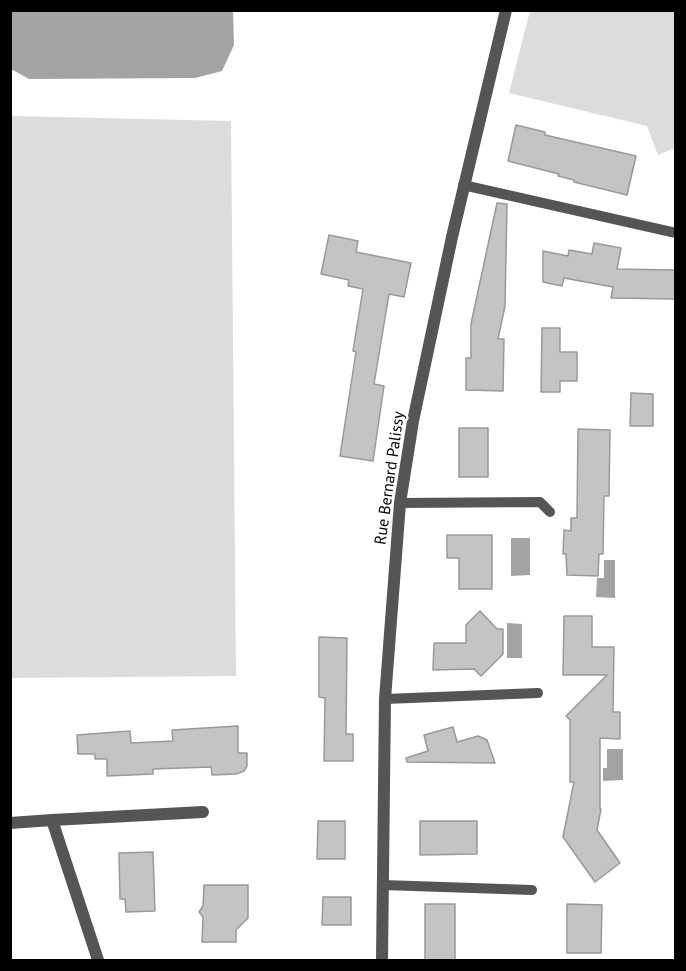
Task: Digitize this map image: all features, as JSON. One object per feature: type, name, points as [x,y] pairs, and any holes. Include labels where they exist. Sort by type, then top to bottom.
[{"type":"street","name":"Rue Bernard Palissy","points":[[381,960],[385,699],[400,502],[420,386],[463,185],[506,10]]},
{"type":"street","points":[[10,823],[203,812]]},
{"type":"street","points":[[52,820],[98,960]]},
{"type":"lane","points":[[463,185],[675,233]]},
{"type":"lane","points":[[400,502],[540,502],[550,512]]},
{"type":"lane","points":[[385,699],[538,693]]},
{"type":"lane","points":[[383,885],[532,890]]},
{"type":"shaded area","points":[[10,11],[233,11],[234,45],[222,71],[195,78],[29,79],[11,69]]},
{"type":"shaded area","points":[[530,11],[675,11],[675,148],[658,155],[647,126],[509,93]]},
{"type":"shaded area","points":[[11,116],[231,121],[236,676],[11,678]]},
{"type":"shaded area","points":[[511,538],[530,538],[530,575],[511,576]]},
{"type":"shaded area","points":[[604,560],[615,560],[615,598],[596,597],[597,578],[604,578]]},
{"type":"shaded area","points":[[507,623],[522,624],[522,658],[507,658]]},
{"type":"shaded area","points":[[607,749],[623,749],[623,780],[603,781],[603,768],[607,768]]},
{"type":"building","points":[[516,125],[545,132],[545,135],[636,156],[627,195],[574,182],[574,180],[558,176],[559,174],[508,161]]},
{"type":"building","points":[[497,203],[507,204],[505,306],[498,339],[504,339],[503,391],[466,390],[466,358],[471,358],[471,324]]},
{"type":"building","points":[[329,235],[358,241],[356,252],[411,263],[404,297],[389,294],[374,384],[384,386],[373,461],[340,456],[363,289],[348,286],[349,280],[321,274]]},
{"type":"building","points":[[594,243],[621,248],[617,269],[675,270],[675,299],[611,298],[613,287],[564,278],[562,286],[543,282],[543,251],[568,256],[569,250],[592,254]]},
{"type":"building","points":[[542,328],[560,328],[560,352],[577,352],[577,381],[560,381],[560,392],[541,392]]},
{"type":"building","points":[[631,393],[653,394],[653,426],[630,426]]},
{"type":"building","points":[[459,428],[488,428],[488,477],[459,477]]},
{"type":"building","points":[[578,429],[610,430],[609,496],[604,496],[603,554],[599,554],[598,576],[567,575],[566,554],[563,554],[564,530],[571,531],[571,518],[577,518]]},
{"type":"building","points":[[447,535],[492,535],[492,589],[459,589],[459,558],[447,558]]},
{"type":"building","points":[[480,611],[497,629],[503,629],[503,654],[481,676],[474,669],[433,670],[434,643],[466,643],[466,625]]},
{"type":"building","points":[[564,616],[592,616],[592,647],[614,647],[613,712],[620,712],[620,739],[600,738],[601,809],[597,830],[620,863],[595,882],[563,837],[574,782],[570,782],[570,720],[566,716],[607,675],[563,675]]},
{"type":"building","points":[[319,637],[347,638],[346,734],[353,734],[353,761],[324,761],[325,698],[319,697]]},
{"type":"building","points":[[238,726],[238,753],[247,753],[247,766],[244,771],[236,774],[212,775],[211,767],[153,769],[153,774],[107,776],[107,759],[95,759],[95,754],[78,754],[77,735],[130,731],[131,743],[173,741],[172,730]]},
{"type":"building","points":[[453,727],[457,742],[478,736],[487,740],[495,763],[407,762],[406,758],[428,751],[424,735]]},
{"type":"building","points":[[318,821],[345,821],[345,859],[317,859]]},
{"type":"building","points":[[420,821],[477,821],[477,854],[420,855]]},
{"type":"building","points":[[153,852],[155,911],[126,912],[125,899],[120,899],[119,853]]},
{"type":"building","points":[[204,885],[248,885],[248,918],[236,930],[236,942],[202,942],[203,917],[199,912],[203,906]]},
{"type":"building","points":[[323,897],[351,897],[351,925],[322,925]]},
{"type":"building","points":[[425,904],[455,904],[455,960],[425,960]]},
{"type":"building","points":[[567,904],[602,905],[601,953],[567,953]]}]
